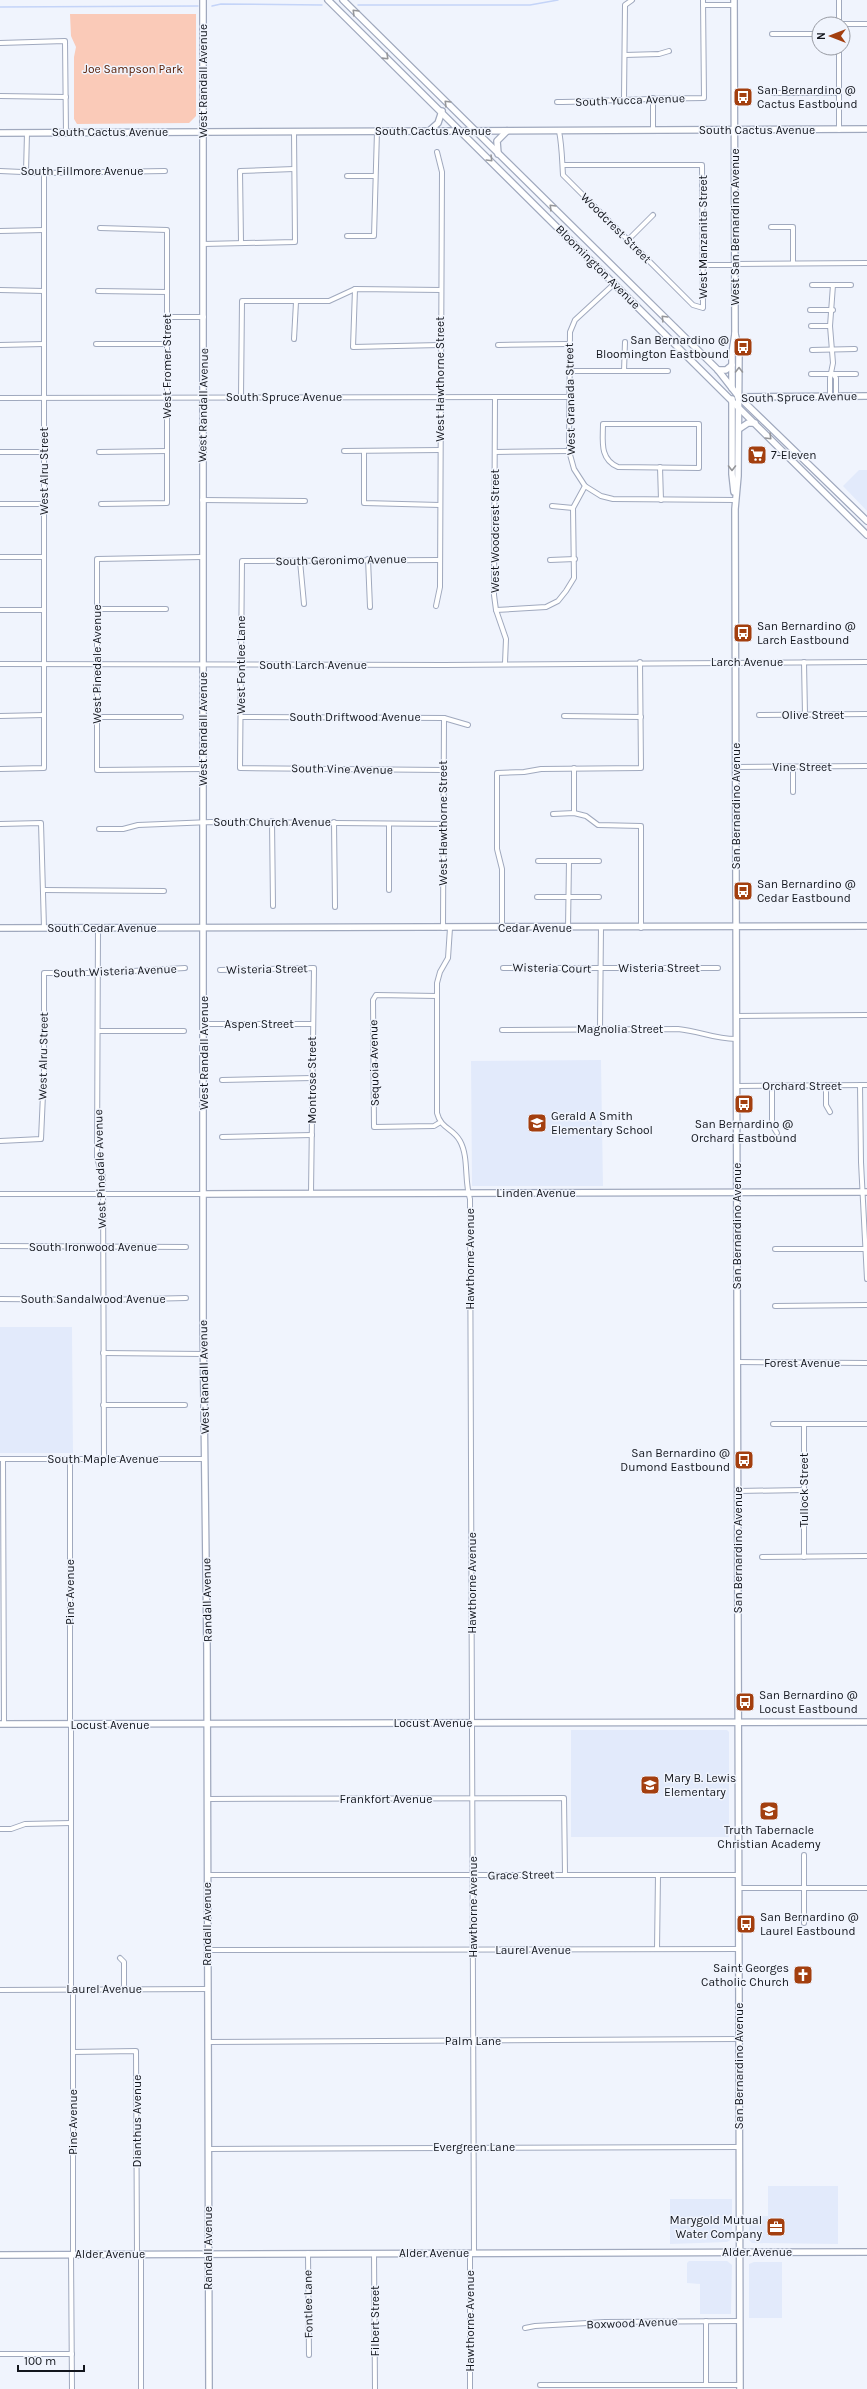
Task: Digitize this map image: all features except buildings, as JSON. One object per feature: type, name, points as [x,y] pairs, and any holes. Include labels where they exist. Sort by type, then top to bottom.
[{"type":"main road","name":"West Randall Avenue","points":[[203,0],[204,317],[202,397],[202,664],[204,823],[203,1354],[205,1459]]},
{"type":"main road","name":"Bloomington Avenue","points":[[328,0],[442,111],[867,535]]},
{"type":"main road","name":"Bloomington Avenue","points":[[343,0],[718,370],[739,397],[867,521]]},
{"type":"main road","name":"West San Bernardino Avenue","points":[[734,3],[735,334],[732,365],[732,474],[735,500]]},
{"type":"main road","points":[[429,131],[438,123],[442,111]]},
{"type":"main road","name":"South Cactus Avenue","points":[[0,133],[867,129]]},
{"type":"main road","points":[[498,154],[497,141],[507,131]]},
{"type":"main road","name":"West San Bernardino Avenue","points":[[735,334],[739,350],[739,429],[735,500],[736,616]]},
{"type":"main road","points":[[718,370],[726,370],[732,365]]},
{"type":"main road","name":"South Spruce Avenue","points":[[732,399],[739,397],[867,396]]},
{"type":"main road","points":[[739,429],[745,424],[756,423]]},
{"type":"main road","points":[[828,496],[834,495],[845,506],[856,512]]},
{"type":"main road","name":"San Bernardino Avenue","points":[[736,616],[740,2387]]},
{"type":"main road","name":"Cedar Avenue","points":[[204,928],[641,928],[867,926]]},
{"type":"main road","name":"South Cedar Avenue","points":[[0,928],[204,928]]},
{"type":"main road","name":"Linden Avenue","points":[[204,1194],[865,1192]]},
{"type":"main road","name":"Randall Avenue","points":[[205,1459],[208,1799],[207,1989],[209,2389]]},
{"type":"main road","name":"Locust Avenue","points":[[2,1724],[867,1722]]},
{"type":"main road","name":"Alder Avenue","points":[[0,2255],[867,2252]]},
{"type":"street","points":[[624,98],[625,5],[632,0]]},
{"type":"street","points":[[703,0],[703,6],[734,3]]},
{"type":"street","points":[[839,0],[839,16]]},
{"type":"street","name":"South Yucca Avenue","points":[[557,102],[608,102],[624,98],[704,98],[703,6]]},
{"type":"street","points":[[851,24],[867,24]]},
{"type":"street","points":[[772,34],[811,34]]},
{"type":"street","points":[[0,42],[65,41],[66,133]]},
{"type":"street","points":[[625,55],[658,54],[668,51]]},
{"type":"street","points":[[839,56],[839,130]]},
{"type":"street","points":[[773,93],[839,93]]},
{"type":"street","points":[[0,96],[66,97]]},
{"type":"street","points":[[653,98],[653,130]]},
{"type":"street","points":[[347,236],[374,236],[376,131]]},
{"type":"street","name":"Woodcrest Street","points":[[559,131],[563,175],[693,305],[703,308]]},
{"type":"street","points":[[203,244],[295,242],[294,132]]},
{"type":"street","points":[[26,172],[27,133]]},
{"type":"street","name":"West Hawthorne Street","points":[[436,606],[440,587],[442,172],[438,152]]},
{"type":"street","name":"West Manzanita Street","points":[[563,165],[702,165],[703,308]]},
{"type":"street","points":[[241,242],[240,171],[294,169]]},
{"type":"street","name":"South Fillmore Avenue","points":[[0,171],[44,173],[165,171]]},
{"type":"street","name":"West Alru Street","points":[[0,769],[44,768],[44,173]]},
{"type":"street","points":[[347,176],[375,176]]},
{"type":"street","points":[[628,240],[653,215]]},
{"type":"street","points":[[771,227],[794,227],[793,263]]},
{"type":"street","name":"West Fromer Street","points":[[100,228],[167,230],[167,503],[101,504]]},
{"type":"street","points":[[0,231],[44,230]]},
{"type":"street","points":[[703,265],[867,263]]},
{"type":"street","name":"West Granada Street","points":[[585,486],[574,469],[569,451],[568,344],[570,332],[575,320],[614,284]]},
{"type":"street","points":[[812,285],[851,285]]},
{"type":"street","points":[[833,285],[833,310],[830,326],[833,350],[833,374],[830,378],[833,396]]},
{"type":"street","points":[[0,290],[44,291]]},
{"type":"street","points":[[241,396],[242,301],[329,301],[355,290],[441,290]]},
{"type":"street","points":[[355,290],[353,347],[440,345]]},
{"type":"street","points":[[98,291],[167,292]]},
{"type":"street","points":[[294,338],[296,302]]},
{"type":"street","points":[[810,310],[833,310]]},
{"type":"street","points":[[167,317],[204,317]]},
{"type":"street","points":[[811,326],[830,326]]},
{"type":"street","points":[[624,371],[625,342]]},
{"type":"street","points":[[0,345],[44,344]]},
{"type":"street","points":[[96,344],[167,344]]},
{"type":"street","points":[[498,345],[568,344]]},
{"type":"street","points":[[812,350],[855,349]]},
{"type":"street","points":[[568,371],[668,371]]},
{"type":"street","points":[[812,374],[856,374]]},
{"type":"street","name":"South Spruce Avenue","points":[[0,398],[167,398],[241,396],[441,398],[568,397]]},
{"type":"street","name":"West Woodcrest Street","points":[[494,397],[494,595],[496,610],[506,639],[505,663]]},
{"type":"street","points":[[603,424],[698,424],[699,468],[660,467],[618,467],[613,465],[604,454],[603,424]]},
{"type":"street","points":[[344,451],[440,450]]},
{"type":"street","points":[[99,452],[167,451]]},
{"type":"street","points":[[364,451],[364,503],[440,505]]},
{"type":"street","points":[[495,452],[569,451]]},
{"type":"street","points":[[0,452],[44,452]]},
{"type":"street","points":[[660,467],[661,500]]},
{"type":"street","points":[[496,610],[546,607],[558,601],[574,578],[575,559],[573,508],[585,486],[601,496],[611,499],[735,500]]},
{"type":"street","points":[[202,500],[305,501]]},
{"type":"street","points":[[0,504],[44,504]]},
{"type":"street","points":[[552,506],[573,508]]},
{"type":"street","points":[[0,557],[44,557]]},
{"type":"street","name":"West Pinedale Avenue","points":[[202,557],[97,559],[97,770],[203,769]]},
{"type":"street","points":[[368,559],[370,606]]},
{"type":"street","name":"South Geronimo Avenue","points":[[242,561],[368,559],[440,560]]},
{"type":"street","points":[[550,560],[575,559]]},
{"type":"street","name":"West Fontlee Lane","points":[[240,768],[242,717],[240,665],[242,561]]},
{"type":"street","points":[[300,561],[304,604]]},
{"type":"street","points":[[97,609],[166,609]]},
{"type":"street","points":[[0,610],[44,610]]},
{"type":"street","points":[[502,928],[502,868],[497,849],[497,773],[574,768],[640,768],[640,662]]},
{"type":"street","points":[[804,662],[805,715]]},
{"type":"street","name":"Larch Avenue","points":[[627,663],[867,662]]},
{"type":"street","name":"South Larch Avenue","points":[[0,664],[240,665],[627,663]]},
{"type":"street","name":"Olive Street","points":[[759,715],[867,714]]},
{"type":"street","points":[[0,716],[44,715]]},
{"type":"street","points":[[564,716],[640,717]]},
{"type":"street","points":[[97,717],[181,717]]},
{"type":"street","name":"South Driftwood Avenue","points":[[242,717],[444,718],[468,725]]},
{"type":"street","name":"West Hawthorne Street","points":[[443,928],[445,824],[443,770],[444,718]]},
{"type":"street","name":"Vine Street","points":[[736,767],[867,766]]},
{"type":"street","points":[[793,767],[794,792]]},
{"type":"street","name":"South Vine Avenue","points":[[240,768],[443,770]]},
{"type":"street","points":[[574,768],[574,813]]},
{"type":"street","points":[[553,814],[574,813],[586,816],[598,825],[641,826],[641,928]]},
{"type":"street","points":[[272,821],[273,906]]},
{"type":"street","name":"South Church Avenue","points":[[99,829],[123,828],[138,825],[272,821],[445,824]]},
{"type":"street","points":[[334,822],[335,907]]},
{"type":"street","points":[[0,824],[41,823],[44,928]]},
{"type":"street","points":[[388,890],[389,824]]},
{"type":"street","points":[[538,861],[599,861]]},
{"type":"street","points":[[568,928],[569,861]]},
{"type":"street","points":[[44,890],[164,890]]},
{"type":"street","points":[[537,897],[599,897]]},
{"type":"street","points":[[600,1029],[601,927]]},
{"type":"street","name":"West Pinedale Avenue","points":[[98,928],[97,1158],[103,1177],[102,1300],[104,1458]]},
{"type":"street","points":[[439,1123],[437,1113],[437,978],[448,958],[450,948],[450,928]]},
{"type":"street","name":"South Wisteria Avenue","points":[[44,973],[98,973],[185,968]]},
{"type":"street","name":"Wisteria Street","points":[[220,970],[314,968]]},
{"type":"street","name":"Montrose Street","points":[[311,1193],[314,968]]},
{"type":"street","name":"Wisteria Court","points":[[503,968],[600,969]]},
{"type":"street","name":"Wisteria Street","points":[[600,969],[718,968]]},
{"type":"street","name":"West Alru Street","points":[[0,1141],[41,1139],[44,1072],[44,973]]},
{"type":"street","name":"Sequoia Avenue","points":[[437,996],[376,995],[373,1000],[374,1127],[434,1126],[439,1123]]},
{"type":"street","points":[[736,1016],[867,1015]]},
{"type":"street","name":"Aspen Street","points":[[204,1024],[313,1024]]},
{"type":"street","name":"Magnolia Street","points":[[502,1030],[678,1029],[719,1039],[736,1039]]},
{"type":"street","points":[[98,1031],[184,1031]]},
{"type":"street","points":[[222,1080],[312,1078]]},
{"type":"street","points":[[826,1085],[826,1105],[830,1112]]},
{"type":"street","points":[[860,1085],[861,1162],[865,1192],[867,1279]]},
{"type":"street","name":"Orchard Street","points":[[737,1086],[867,1085]]},
{"type":"street","points":[[772,1086],[772,1124],[778,1133]]},
{"type":"street","name":"Hawthorne Avenue","points":[[439,1123],[446,1126],[462,1144],[470,1199],[473,1875],[473,2148],[470,2389]]},
{"type":"street","points":[[222,1137],[312,1135]]},
{"type":"street","points":[[0,1194],[204,1194]]},
{"type":"street","name":"South Ironwood Avenue","points":[[0,1246],[186,1247]]},
{"type":"street","points":[[776,1249],[866,1249]]},
{"type":"street","name":"South Sandalwood Avenue","points":[[0,1299],[102,1300],[186,1298]]},
{"type":"street","points":[[775,1306],[867,1305]]},
{"type":"street","points":[[103,1353],[203,1354]]},
{"type":"street","name":"Forest Avenue","points":[[737,1362],[867,1363]]},
{"type":"street","points":[[103,1405],[185,1405]]},
{"type":"street","points":[[773,1424],[867,1424]]},
{"type":"street","name":"Tullock Street","points":[[804,1424],[804,1557]]},
{"type":"street","points":[[2,1459],[2,1724]]},
{"type":"street","name":"South Maple Avenue","points":[[2,1459],[205,1459]]},
{"type":"street","name":"Pine Avenue","points":[[70,1459],[70,1725],[73,2052],[72,2389]]},
{"type":"street","points":[[738,1491],[804,1490]]},
{"type":"street","points":[[762,1557],[867,1556]]},
{"type":"street","name":"Frankfort Avenue","points":[[208,1799],[564,1798],[565,1874]]},
{"type":"street","points":[[0,1829],[11,1829],[25,1824],[71,1823]]},
{"type":"street","points":[[804,1855],[804,1923]]},
{"type":"street","name":"Grace Street","points":[[208,1875],[739,1874]]},
{"type":"street","points":[[657,1950],[658,1875]]},
{"type":"street","points":[[739,1888],[867,1888]]},
{"type":"street","name":"Laurel Avenue","points":[[207,1950],[739,1949]]},
{"type":"street","points":[[120,1958],[124,1962],[124,1989]]},
{"type":"street","name":"Laurel Avenue","points":[[0,1990],[207,1989]]},
{"type":"street","name":"Palm Lane","points":[[208,2042],[739,2039]]},
{"type":"street","name":"Dianthus Avenue","points":[[73,2052],[136,2051],[139,2254]]},
{"type":"street","name":"Evergreen Lane","points":[[208,2149],[740,2146]]},
{"type":"street","name":"Fontlee Lane","points":[[308,2253],[309,2355]]},
{"type":"street","name":"Filbert Street","points":[[374,2253],[375,2389]]},
{"type":"street","points":[[139,2254],[141,2389]]},
{"type":"street","points":[[706,2321],[706,2384]]},
{"type":"street","name":"Boxwood Avenue","points":[[525,2328],[535,2326],[593,2324],[605,2322],[740,2321]]},
{"type":"street","points":[[0,2354],[72,2354]]},
{"type":"street","points":[[540,2385],[677,2387],[706,2384],[740,2387]]},
{"type":"shaded area","points":[[859,470],[867,470],[867,511],[843,486]]},
{"type":"shaded area","name":"Gerald A Smith Elementary School","points":[[601,1060],[603,1186],[472,1186],[471,1061]]},
{"type":"shaded area","points":[[0,1327],[72,1327],[73,1453],[0,1453]]},
{"type":"shaded area","name":"Mary B. Lewis Elementary","points":[[571,1730],[727,1730],[729,1732],[729,1837],[571,1837]]},
{"type":"shaded area","points":[[768,2186],[838,2186],[838,2244],[752,2243],[749,2240],[749,2217],[768,2216]]},
{"type":"shaded area","points":[[670,2199],[732,2199],[732,2239],[727,2242],[670,2244]]},
{"type":"shaded area","points":[[689,2261],[727,2261],[732,2265],[731,2314],[700,2314],[700,2284],[687,2283],[687,2263]]},
{"type":"shaded area","points":[[754,2262],[782,2262],[782,2318],[749,2318],[749,2264]]},
{"type":"green space","name":"Joe Sampson Park","points":[[70,14],[196,14],[196,116],[189,123],[77,124],[74,119],[74,57],[76,47],[71,36]]},
{"type":"waterway","points":[[358,5],[530,5],[558,0]]},
{"type":"waterway","points":[[212,6],[221,4],[322,5]]},
{"type":"waterway","points":[[0,7],[198,6]]},
{"type":"place","name":"San Bernardino @ Cactus Eastbound","points":[[743,97]]},
{"type":"place","name":"San Bernardino @ Bloomington Eastbound","points":[[743,347]]},
{"type":"place","name":"7-Eleven","points":[[757,455]]},
{"type":"place","name":"San Bernardino @ Larch Eastbound","points":[[743,633]]},
{"type":"place","name":"San Bernardino @ Cedar Eastbound","points":[[743,891]]},
{"type":"place","name":"San Bernardino @ Orchard Eastbound","points":[[744,1104]]},
{"type":"place","name":"Gerald A Smith Elementary School","points":[[537,1123]]},
{"type":"place","name":"San Bernardino @ Dumond Eastbound","points":[[744,1460]]},
{"type":"place","name":"San Bernardino @ Locust Eastbound","points":[[745,1702]]},
{"type":"place","name":"Mary B. Lewis Elementary","points":[[650,1785]]},
{"type":"place","name":"Truth Tabernacle Christian Academy","points":[[769,1811]]},
{"type":"place","name":"San Bernardino @ Laurel Eastbound","points":[[746,1924]]},
{"type":"place","name":"Saint Georges Catholic Church","points":[[803,1975]]},
{"type":"place","name":"Marygold Mutual Water Company","points":[[776,2227]]}]
